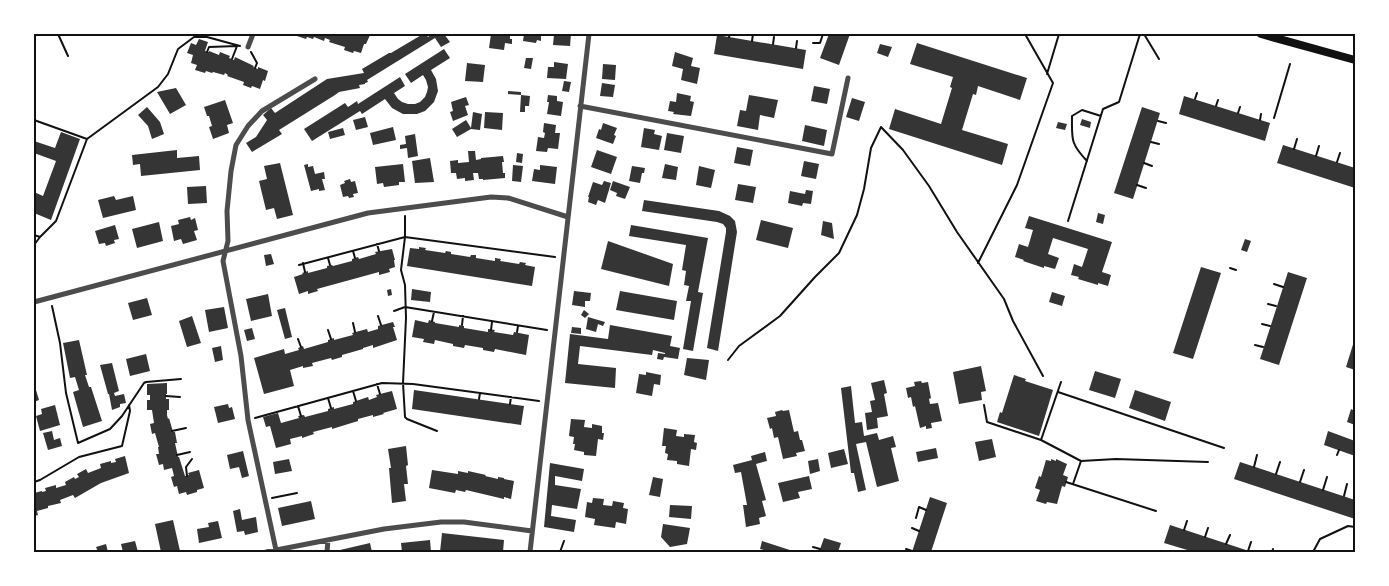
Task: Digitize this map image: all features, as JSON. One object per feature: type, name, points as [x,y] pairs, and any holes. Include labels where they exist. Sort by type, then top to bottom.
[{"type":"main road","points":[[1260,34],[1355,60]]},
{"type":"street","points":[[248,47],[253,34]]},
{"type":"street","points":[[530,552],[589,34]]},
{"type":"street","points":[[580,106],[832,154],[848,78]]},
{"type":"street","points":[[276,550],[248,420],[242,356],[223,261],[228,241],[227,211],[236,145],[248,126],[262,111],[315,79]]},
{"type":"street","points":[[34,302],[368,214],[405,208],[490,197],[508,198],[568,217]]},
{"type":"street","points":[[266,552],[384,529],[441,522],[464,522],[532,532]]},
{"type":"street","points":[[327,552],[328,540]]},
{"type":"path","points":[[34,36],[39,34]]},
{"type":"path","points":[[58,34],[68,56]]},
{"type":"path","points":[[752,41],[753,34]]},
{"type":"path","points":[[820,43],[823,34]]},
{"type":"path","points":[[978,263],[1017,184],[1053,83],[1025,34]]},
{"type":"path","points":[[1047,74],[1059,34]]},
{"type":"path","points":[[1068,222],[1103,108],[1118,102],[1140,34]]},
{"type":"path","points":[[1144,34],[1158,59]]},
{"type":"path","points":[[34,245],[56,222],[87,139],[158,87],[168,74],[178,49],[194,37],[207,37],[237,46]]},
{"type":"path","points":[[773,44],[774,37]]},
{"type":"path","points":[[796,48],[797,41]]},
{"type":"path","points":[[814,44],[820,43]]},
{"type":"path","points":[[820,43],[824,47]]},
{"type":"path","points":[[232,59],[237,46]]},
{"type":"path","points":[[207,52],[209,47],[248,47],[257,63],[255,68]]},
{"type":"path","points":[[1274,118],[1290,64]]},
{"type":"path","points":[[1195,99],[1197,93]]},
{"type":"path","points":[[1216,106],[1218,100]]},
{"type":"path","points":[[1238,113],[1240,107]]},
{"type":"path","points":[[1087,161],[1072,140],[1072,116],[1082,110],[1101,116]]},
{"type":"path","points":[[1260,120],[1262,114]]},
{"type":"path","points":[[34,120],[87,139]]},
{"type":"path","points":[[1158,121],[1166,123]]},
{"type":"path","points":[[728,360],[739,346],[780,316],[839,253],[857,215],[864,189],[871,148],[881,127],[903,150],[929,186],[956,230],[1004,299],[1043,376]]},
{"type":"path","points":[[1294,149],[1297,139]]},
{"type":"path","points":[[1151,142],[1159,144]]},
{"type":"path","points":[[1316,156],[1319,146]]},
{"type":"path","points":[[1338,162],[1340,153]]},
{"type":"path","points":[[1144,164],[1152,166]]},
{"type":"path","points":[[1137,185],[1146,188]]},
{"type":"path","points":[[405,208],[405,237],[401,270],[405,285],[403,383],[405,417],[437,431]]},
{"type":"path","points":[[34,235],[40,237]]},
{"type":"path","points":[[299,265],[405,237],[563,258]]},
{"type":"path","points":[[377,244],[379,251]]},
{"type":"path","points":[[353,250],[355,258]]},
{"type":"path","points":[[328,257],[330,265]]},
{"type":"path","points":[[303,263],[305,272]]},
{"type":"path","points":[[1230,268],[1236,270]]},
{"type":"path","points":[[1274,284],[1283,286]]},
{"type":"path","points":[[50,297],[60,343],[66,394],[78,443],[110,429],[144,383],[181,379]]},
{"type":"path","points":[[1268,304],[1276,306]]},
{"type":"path","points":[[394,311],[405,307],[554,332]]},
{"type":"path","points":[[432,321],[434,312]]},
{"type":"path","points":[[378,316],[381,325]]},
{"type":"path","points":[[462,325],[463,316]]},
{"type":"path","points":[[491,330],[492,321]]},
{"type":"path","points":[[353,323],[355,332]]},
{"type":"path","points":[[1262,324],[1270,326]]},
{"type":"path","points":[[517,332],[518,326]]},
{"type":"path","points":[[328,330],[331,339]]},
{"type":"path","points":[[298,339],[300,347]]},
{"type":"path","points":[[1256,345],[1263,347]]},
{"type":"path","points":[[1041,440],[1061,382]]},
{"type":"path","points":[[248,420],[382,383],[403,383],[547,402]]},
{"type":"path","points":[[377,384],[380,394]]},
{"type":"path","points":[[428,392],[429,386]]},
{"type":"path","points":[[454,390],[454,396]]},
{"type":"path","points":[[352,391],[356,401]]},
{"type":"path","points":[[1058,392],[1224,448]]},
{"type":"path","points":[[479,399],[480,393]]},
{"type":"path","points":[[166,396],[180,397]]},
{"type":"path","points":[[510,404],[511,397]]},
{"type":"path","points":[[328,398],[331,408]]},
{"type":"path","points":[[34,482],[79,456],[122,446],[130,410],[129,405]]},
{"type":"path","points":[[298,406],[301,416]]},
{"type":"path","points":[[984,406],[987,422],[1041,440],[1081,461],[1116,459],[1208,462]]},
{"type":"path","points":[[172,431],[186,428]]},
{"type":"path","points":[[1337,455],[1339,450]]},
{"type":"path","points":[[177,455],[190,452]]},
{"type":"path","points":[[1254,467],[1257,455]]},
{"type":"path","points":[[187,476],[186,467],[192,459]]},
{"type":"path","points":[[1073,484],[1081,461]]},
{"type":"path","points":[[1276,474],[1280,462]]},
{"type":"path","points":[[1300,482],[1304,470]]},
{"type":"path","points":[[1323,490],[1327,477]]},
{"type":"path","points":[[1066,482],[1156,511]]},
{"type":"path","points":[[1344,496],[1348,484]]},
{"type":"path","points":[[265,499],[297,492]]},
{"type":"path","points":[[916,518],[919,507],[926,510]]},
{"type":"path","points":[[1184,530],[1187,521]]},
{"type":"path","points":[[1313,552],[1320,539],[1348,526],[1355,527]]},
{"type":"path","points":[[912,528],[919,531]]},
{"type":"path","points":[[1206,537],[1208,528]]},
{"type":"path","points":[[1226,544],[1230,535]]},
{"type":"path","points":[[560,552],[564,542]]},
{"type":"path","points":[[1248,551],[1251,542]]},
{"type":"path","points":[[813,547],[820,549]]},
{"type":"path","points":[[906,549],[912,551]]},
{"type":"building","points":[[297,34],[370,35],[361,53],[354,51],[353,53],[344,50],[345,47],[329,42],[330,40],[325,38],[324,41],[314,37],[313,39],[307,37],[306,39],[297,36]]},
{"type":"building","points":[[426,34],[428,37],[432,34],[444,34],[450,42],[441,47],[435,38],[367,80],[368,82],[365,84],[359,85],[360,88],[339,92],[279,130],[282,134],[252,152],[246,143],[256,137],[267,120],[263,115],[271,108],[275,113],[327,79],[364,73],[362,69]]},
{"type":"building","points":[[491,34],[510,35],[512,44],[505,43],[504,50],[489,48]]},
{"type":"building","points":[[524,34],[541,34],[541,41],[537,40],[536,43],[523,41]]},
{"type":"building","points":[[554,34],[571,34],[570,46],[553,45]]},
{"type":"building","points":[[829,34],[850,34],[839,65],[820,58]]},
{"type":"building","points":[[717,35],[806,50],[803,69],[714,54]]},
{"type":"building","points":[[199,39],[208,42],[205,51],[219,55],[220,52],[234,60],[235,57],[253,67],[268,71],[260,89],[243,85],[244,82],[227,76],[225,73],[224,75],[195,70],[197,65],[191,63],[193,55],[187,53],[191,43],[196,45]]},
{"type":"building","points":[[917,43],[1027,78],[1020,100],[978,86],[976,95],[973,94],[962,130],[1008,144],[1002,165],[889,129],[895,109],[941,124],[952,88],[950,87],[953,77],[910,64]]},
{"type":"building","points":[[880,44],[892,47],[888,57],[877,53]]},
{"type":"building","points":[[444,49],[450,58],[431,70],[436,79],[438,91],[434,102],[425,111],[417,114],[403,114],[392,108],[385,99],[362,114],[360,111],[312,141],[304,129],[345,103],[348,107],[357,101],[358,104],[400,77],[405,86],[394,93],[398,99],[408,104],[420,102],[427,92],[426,80],[423,75],[411,83],[405,74]]},
{"type":"building","points":[[675,52],[693,58],[691,66],[700,68],[697,84],[681,80],[683,69],[672,66]]},
{"type":"building","points":[[526,58],[533,58],[531,69],[524,68]]},
{"type":"building","points":[[554,62],[568,64],[566,79],[547,78],[548,67],[554,67]]},
{"type":"building","points":[[467,63],[485,65],[483,82],[465,81]]},
{"type":"building","points":[[603,64],[616,65],[615,80],[602,79]]},
{"type":"building","points":[[564,81],[571,82],[569,92],[562,91]]},
{"type":"building","points":[[602,83],[615,85],[613,97],[600,96]]},
{"type":"building","points":[[814,86],[830,89],[827,104],[811,101]]},
{"type":"building","points":[[176,88],[186,105],[170,114],[157,92]]},
{"type":"building","points":[[508,91],[521,92],[521,95],[508,94]]},
{"type":"building","points":[[677,93],[691,96],[690,101],[694,102],[691,116],[673,114],[674,112],[668,111],[670,101],[676,102]]},
{"type":"building","points":[[521,95],[530,96],[529,106],[525,106],[525,112],[520,112]]},
{"type":"building","points":[[548,95],[557,96],[557,101],[563,102],[561,116],[547,114]]},
{"type":"building","points":[[749,95],[778,100],[774,118],[760,115],[758,130],[737,126],[740,110],[746,111]]},
{"type":"building","points":[[1184,96],[1270,123],[1265,141],[1179,114]]},
{"type":"building","points":[[466,97],[469,105],[465,106],[468,115],[453,121],[450,112],[453,111],[451,102]]},
{"type":"building","points":[[852,98],[865,102],[859,121],[846,117]]},
{"type":"building","points":[[225,100],[233,123],[227,125],[229,133],[213,139],[209,127],[212,126],[204,107]]},
{"type":"building","points":[[147,107],[160,122],[164,134],[152,139],[148,126],[138,115]]},
{"type":"building","points":[[1142,107],[1160,113],[1133,199],[1114,193]]},
{"type":"building","points":[[473,112],[482,114],[480,130],[471,129],[457,137],[452,129],[466,120],[471,128]]},
{"type":"building","points":[[485,112],[503,113],[502,130],[484,128]]},
{"type":"building","points":[[365,117],[368,127],[356,130],[353,120]]},
{"type":"building","points":[[1082,119],[1091,122],[1090,128],[1080,125]]},
{"type":"building","points":[[1058,122],[1067,124],[1065,130],[1056,128]]},
{"type":"building","points":[[544,123],[556,125],[555,133],[560,133],[558,149],[548,148],[547,152],[536,151],[538,137],[544,138]]},
{"type":"building","points":[[603,123],[617,128],[613,144],[596,138]]},
{"type":"building","points":[[805,125],[827,130],[824,146],[802,141]]},
{"type":"building","points":[[393,127],[396,140],[373,145],[370,133]]},
{"type":"building","points":[[343,128],[345,135],[330,139],[328,132]]},
{"type":"building","points":[[644,128],[655,130],[654,134],[662,136],[659,150],[641,147]]},
{"type":"building","points":[[61,132],[80,139],[51,220],[34,213],[34,192],[43,196],[56,161],[34,153],[34,141],[55,148]]},
{"type":"building","points":[[667,133],[684,136],[681,153],[664,150]]},
{"type":"building","points":[[415,134],[418,156],[408,158],[407,148],[400,149],[400,145],[406,144],[405,136]]},
{"type":"building","points":[[1283,145],[1355,168],[1355,188],[1277,163]]},
{"type":"building","points":[[737,147],[753,150],[750,166],[734,163]]},
{"type":"building","points":[[177,150],[177,158],[199,156],[200,170],[141,176],[140,164],[133,165],[132,155]]},
{"type":"building","points":[[597,150],[617,157],[611,174],[591,167]]},
{"type":"building","points":[[468,151],[475,151],[476,160],[503,156],[503,173],[505,173],[505,178],[483,180],[479,179],[478,173],[473,173],[474,180],[465,181],[465,178],[457,179],[456,173],[451,173],[450,161],[458,160],[458,163],[469,162]]},
{"type":"building","points":[[517,153],[523,154],[522,163],[516,162]]},
{"type":"building","points":[[430,158],[434,182],[415,183],[412,161]]},
{"type":"building","points":[[804,161],[819,164],[816,179],[801,176]]},
{"type":"building","points":[[280,163],[293,215],[277,219],[274,208],[266,210],[259,181],[267,179],[264,166]]},
{"type":"building","points":[[308,164],[308,167],[313,166],[315,174],[324,172],[325,179],[322,179],[325,190],[311,191],[304,165]]},
{"type":"building","points":[[403,164],[405,182],[399,182],[399,185],[384,187],[383,183],[377,184],[375,167]]},
{"type":"building","points":[[665,164],[678,167],[676,180],[662,178]]},
{"type":"building","points":[[513,165],[523,166],[521,182],[512,181]]},
{"type":"building","points":[[540,165],[557,167],[555,184],[532,181],[534,169],[540,170]]},
{"type":"building","points":[[632,166],[645,168],[640,183],[629,181]]},
{"type":"building","points":[[699,166],[715,170],[711,188],[696,185]]},
{"type":"building","points":[[350,179],[351,182],[355,181],[358,193],[353,194],[354,197],[343,197],[340,185]]},
{"type":"building","points":[[604,181],[611,183],[605,203],[598,200],[596,205],[588,202],[593,182],[602,185]]},
{"type":"building","points":[[613,181],[630,187],[625,199],[616,196],[617,193],[610,190]]},
{"type":"building","points":[[738,184],[756,187],[753,203],[735,200]]},
{"type":"building","points":[[206,186],[207,203],[188,204],[187,187]]},
{"type":"building","points":[[806,190],[813,191],[811,204],[803,203],[802,206],[788,203],[790,191],[805,194]]},
{"type":"building","points":[[114,196],[116,200],[133,196],[136,210],[103,218],[98,200]]},
{"type":"building","points":[[644,200],[719,211],[730,216],[735,221],[737,232],[718,351],[707,348],[726,228],[723,224],[717,222],[642,211]]},
{"type":"building","points":[[1098,213],[1105,215],[1103,224],[1096,222]]},
{"type":"building","points":[[1029,216],[1112,242],[1102,272],[1111,275],[1108,286],[1098,283],[1098,285],[1071,275],[1074,264],[1082,267],[1088,249],[1053,238],[1048,254],[1059,258],[1055,269],[1044,266],[1044,268],[1015,257],[1019,244],[1028,247],[1033,230],[1025,228]]},
{"type":"building","points":[[190,217],[191,220],[195,218],[198,230],[194,231],[197,240],[183,244],[181,239],[174,241],[171,226],[179,224],[178,220]]},
{"type":"building","points":[[761,220],[793,228],[788,248],[756,240]]},
{"type":"building","points":[[823,221],[832,223],[834,239],[821,235]]},
{"type":"building","points":[[159,222],[163,241],[137,248],[132,229]]},
{"type":"building","points":[[115,225],[119,239],[114,240],[115,243],[106,246],[105,243],[99,244],[95,231]]},
{"type":"building","points":[[631,225],[708,238],[698,292],[703,293],[693,351],[683,349],[691,301],[686,301],[689,286],[684,285],[686,271],[682,270],[686,245],[629,236]]},
{"type":"building","points":[[1245,239],[1251,241],[1247,252],[1241,250]]},
{"type":"building","points":[[608,241],[673,264],[669,286],[601,269]]},
{"type":"building","points":[[419,247],[426,248],[425,250],[445,253],[446,251],[451,252],[451,254],[470,257],[471,255],[476,255],[476,258],[495,261],[495,258],[501,259],[500,261],[519,264],[520,262],[526,263],[525,265],[535,267],[532,286],[407,266],[410,248],[419,249]]},
{"type":"building","points":[[392,249],[395,267],[389,269],[390,272],[379,275],[379,272],[317,289],[318,291],[308,294],[308,291],[299,294],[294,277],[302,273],[327,268],[327,266],[333,266],[352,261],[352,259],[358,257],[359,259],[376,254],[375,252]]},
{"type":"building","points":[[271,254],[274,264],[266,266],[264,255]]},
{"type":"building","points":[[1201,267],[1221,273],[1193,359],[1173,353]]},
{"type":"building","points":[[1288,272],[1307,278],[1279,365],[1260,359]]},
{"type":"building","points":[[391,289],[392,295],[388,296],[387,290]]},
{"type":"building","points":[[412,289],[431,292],[430,302],[411,300]]},
{"type":"building","points":[[574,291],[591,293],[590,301],[585,301],[585,307],[572,305]]},
{"type":"building","points":[[620,291],[677,301],[674,320],[616,310]]},
{"type":"building","points":[[1052,292],[1065,296],[1062,306],[1049,302]]},
{"type":"building","points":[[268,294],[272,316],[251,321],[246,299]]},
{"type":"building","points":[[147,298],[152,315],[133,320],[128,303]]},
{"type":"building","points":[[224,307],[228,328],[209,332],[205,310]]},
{"type":"building","points":[[285,308],[292,337],[285,339],[277,310]]},
{"type":"building","points":[[584,310],[589,314],[585,318],[581,315]]},
{"type":"building","points":[[192,316],[201,343],[187,347],[179,321]]},
{"type":"building","points":[[588,317],[605,322],[603,326],[598,324],[596,332],[586,329]]},
{"type":"building","points":[[415,320],[428,323],[429,320],[435,323],[459,327],[459,325],[464,326],[464,328],[488,332],[488,329],[495,330],[494,332],[513,335],[514,332],[529,335],[526,355],[495,349],[494,352],[465,345],[464,348],[435,340],[434,344],[423,342],[424,339],[412,337]]},
{"type":"building","points":[[393,322],[397,340],[373,348],[373,345],[363,348],[332,360],[331,358],[312,363],[313,366],[303,368],[303,366],[290,370],[294,386],[264,394],[254,358],[284,349],[285,354],[299,350],[298,348],[303,346],[304,349],[367,329],[368,332],[378,329],[378,326]]},
{"type":"building","points":[[610,325],[672,336],[670,346],[680,348],[678,359],[664,357],[663,360],[657,359],[658,353],[665,353],[653,350],[652,355],[580,346],[578,364],[616,368],[615,388],[565,383],[570,334],[608,339]]},
{"type":"building","points":[[572,327],[581,328],[581,334],[571,333]]},
{"type":"building","points":[[252,328],[255,339],[247,341],[244,330]]},
{"type":"building","points":[[1355,338],[1355,370],[1346,367]]},
{"type":"building","points":[[79,340],[87,375],[85,375],[102,421],[83,427],[73,392],[79,390],[75,377],[70,378],[63,343]]},
{"type":"building","points":[[221,346],[223,360],[215,362],[212,348]]},
{"type":"building","points":[[146,354],[150,371],[130,376],[126,359]]},
{"type":"building","points":[[687,358],[709,360],[706,380],[684,375]]},
{"type":"building","points":[[112,363],[119,391],[114,393],[115,396],[124,394],[126,403],[120,404],[120,407],[112,410],[100,365]]},
{"type":"building","points":[[981,366],[986,391],[981,392],[982,400],[959,404],[953,372]]},
{"type":"building","points":[[1095,371],[1121,379],[1115,398],[1089,390]]},
{"type":"building","points":[[646,372],[661,375],[660,385],[654,384],[652,396],[636,393],[639,374],[646,375]]},
{"type":"building","points":[[1014,375],[1026,379],[1025,381],[1053,390],[1039,436],[997,422],[1000,412],[1002,413]]},
{"type":"building","points":[[884,380],[887,393],[884,394],[888,416],[877,418],[878,428],[867,430],[865,413],[872,412],[870,401],[875,400],[871,383]]},
{"type":"building","points":[[921,381],[922,383],[928,382],[931,398],[929,399],[930,404],[938,403],[942,421],[931,423],[932,428],[926,429],[926,426],[920,428],[915,406],[913,407],[911,397],[908,398],[906,388],[915,386],[914,382]]},
{"type":"building","points":[[167,383],[166,399],[169,399],[169,410],[167,410],[167,415],[173,432],[175,432],[178,457],[185,476],[189,475],[188,473],[199,470],[204,488],[187,495],[186,492],[179,494],[177,486],[174,487],[171,477],[174,476],[172,468],[164,470],[163,464],[159,465],[156,454],[159,454],[159,447],[155,433],[152,434],[150,424],[154,423],[152,410],[147,410],[147,400],[150,400],[150,395],[147,395],[147,384]]},
{"type":"building","points":[[851,386],[855,423],[862,422],[864,436],[877,433],[879,440],[893,436],[896,447],[891,448],[899,481],[877,487],[866,442],[856,444],[866,490],[858,492],[854,473],[851,473],[841,388]]},
{"type":"building","points":[[34,390],[36,390],[39,400],[34,402]]},
{"type":"building","points":[[414,390],[524,406],[521,425],[412,409]]},
{"type":"building","points":[[1135,390],[1171,402],[1165,421],[1129,408]]},
{"type":"building","points":[[392,391],[397,409],[373,417],[373,415],[358,419],[358,421],[332,429],[332,427],[313,432],[314,434],[302,438],[302,436],[290,439],[291,444],[276,448],[270,426],[266,427],[263,417],[278,413],[281,423],[299,418],[298,416],[304,415],[305,417],[328,411],[328,409],[334,407],[334,409],[353,404],[353,402],[368,397],[369,400],[377,397],[376,395]]},
{"type":"building","points":[[228,404],[229,408],[232,407],[235,419],[218,423],[214,407]]},
{"type":"building","points":[[55,405],[60,425],[40,431],[36,416],[42,414],[41,409]]},
{"type":"building","points":[[1351,409],[1355,411],[1355,425],[1347,422]]},
{"type":"building","points":[[789,410],[794,432],[798,431],[805,451],[796,453],[797,456],[783,459],[778,437],[774,438],[767,418],[776,416],[775,412]]},
{"type":"building","points":[[571,419],[585,420],[584,427],[592,428],[592,424],[602,426],[603,440],[598,439],[596,456],[584,455],[584,452],[574,450],[574,437],[569,436]]},
{"type":"building","points":[[664,428],[677,430],[676,436],[684,437],[684,434],[695,435],[696,450],[691,449],[689,466],[677,464],[677,461],[667,460],[666,446],[662,446]]},
{"type":"building","points":[[52,431],[54,440],[60,438],[62,446],[48,450],[43,433]]},
{"type":"building","points":[[1328,431],[1355,441],[1355,456],[1324,445]]},
{"type":"building","points":[[992,439],[996,457],[979,461],[975,442]]},
{"type":"building","points":[[406,446],[408,484],[404,484],[406,501],[392,503],[389,468],[391,468],[388,449]]},
{"type":"building","points":[[936,448],[938,458],[918,462],[916,452]]},
{"type":"building","points":[[844,449],[848,464],[831,468],[828,453]]},
{"type":"building","points":[[243,451],[249,476],[242,478],[239,467],[230,469],[227,455]]},
{"type":"building","points":[[765,452],[767,461],[756,464],[766,500],[762,501],[766,516],[759,518],[760,524],[746,527],[743,505],[747,505],[741,472],[735,473],[733,465],[752,460],[751,456]]},
{"type":"building","points":[[125,456],[129,473],[101,483],[75,498],[73,495],[60,500],[61,503],[37,511],[38,515],[34,516],[34,493],[46,491],[45,488],[56,485],[56,488],[66,485],[65,482],[74,477],[75,479],[79,477],[77,474],[86,469],[88,473],[101,468],[100,464],[111,461],[111,463],[116,462],[115,459]]},
{"type":"building","points":[[289,459],[292,471],[275,474],[273,462]]},
{"type":"building","points":[[818,459],[820,471],[810,474],[808,461]]},
{"type":"building","points":[[1051,459],[1067,464],[1063,475],[1068,477],[1065,487],[1062,486],[1057,504],[1047,502],[1046,504],[1036,501],[1040,490],[1035,488],[1039,476],[1041,477],[1046,460],[1051,461]]},
{"type":"building","points":[[1240,462],[1355,500],[1355,519],[1234,479]]},
{"type":"building","points":[[550,463],[584,469],[582,481],[555,476],[555,485],[581,489],[577,509],[552,505],[551,516],[576,520],[574,532],[544,527]]},
{"type":"building","points":[[432,470],[458,474],[458,471],[468,473],[468,471],[514,481],[511,499],[466,490],[465,492],[456,490],[455,493],[429,488]]},
{"type":"building","points":[[809,476],[812,489],[798,492],[800,498],[783,502],[778,483]]},
{"type":"building","points":[[653,477],[663,479],[660,497],[649,495]]},
{"type":"building","points":[[930,497],[947,503],[931,552],[912,552]]},
{"type":"building","points":[[593,498],[604,499],[603,505],[612,506],[613,501],[624,503],[623,508],[628,509],[626,524],[616,522],[615,528],[594,525],[595,519],[585,517],[587,502],[592,503]]},
{"type":"building","points":[[311,501],[315,519],[282,526],[278,508]]},
{"type":"building","points":[[670,505],[692,506],[691,519],[669,517]]},
{"type":"building","points":[[240,509],[242,520],[256,517],[258,532],[245,535],[244,531],[237,532],[233,511]]},
{"type":"building","points":[[173,520],[180,551],[161,552],[155,524]]},
{"type":"building","points":[[218,521],[222,538],[199,543],[197,529],[209,527],[208,523]]},
{"type":"building","points":[[663,524],[690,528],[687,544],[670,547],[661,537]]},
{"type":"building","points":[[1170,525],[1252,552],[1194,552],[1164,543]]},
{"type":"building","points":[[442,533],[504,540],[503,552],[440,552]]},
{"type":"building","points":[[824,538],[841,543],[838,552],[819,552]]},
{"type":"building","points":[[430,540],[431,552],[402,552],[401,543]]},
{"type":"building","points":[[135,541],[138,552],[123,552],[121,544]]},
{"type":"building","points":[[762,541],[796,552],[771,552],[760,549]]},
{"type":"building","points":[[370,543],[372,552],[340,552],[340,550]]},
{"type":"building","points":[[106,544],[108,552],[98,552],[96,547]]}]
